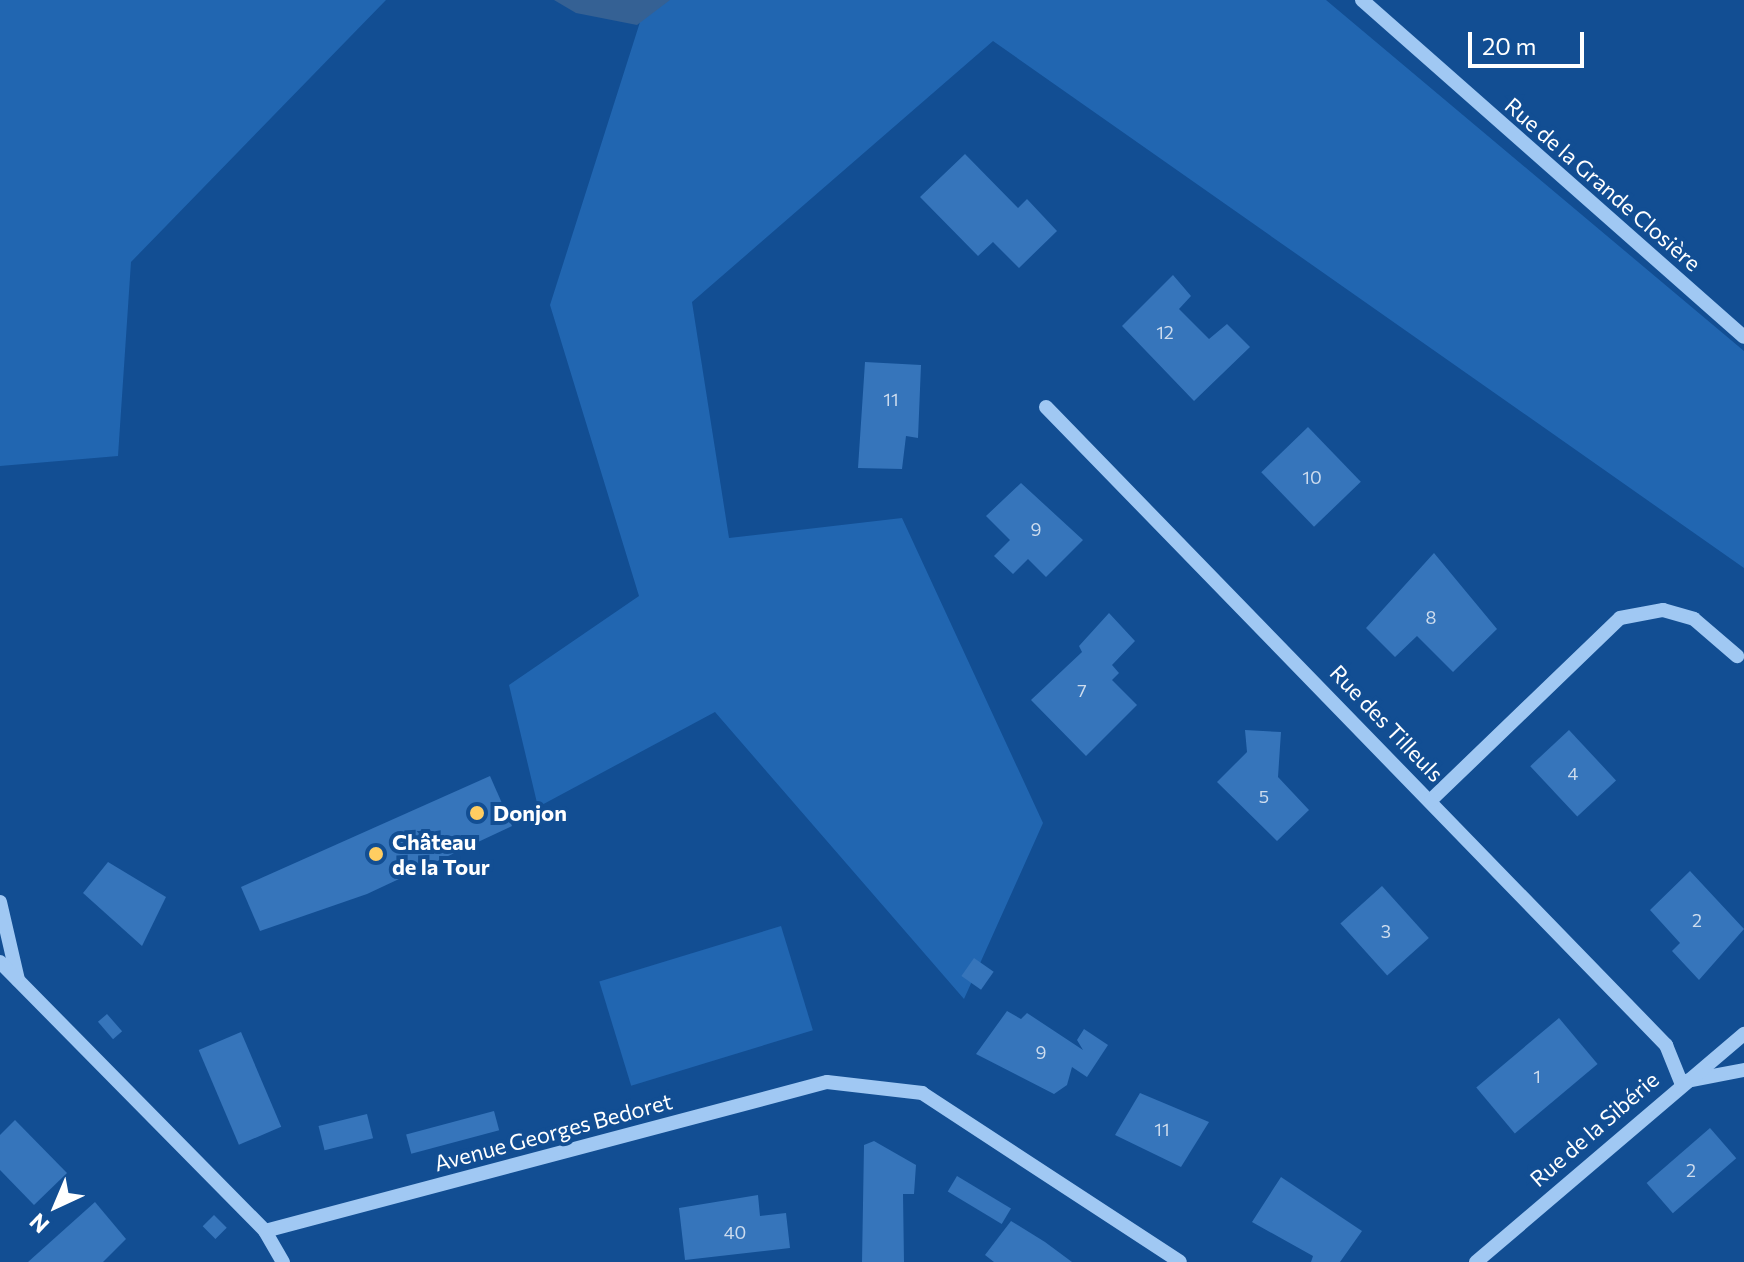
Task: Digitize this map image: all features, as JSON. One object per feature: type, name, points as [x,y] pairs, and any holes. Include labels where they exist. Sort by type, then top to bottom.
[{"type":"street","name":"Rue de la Grande Closière","points":[[1362,0],[1744,337]]},
{"type":"street","name":"Rue des Tilleuls","points":[[1046,407],[1666,1045],[1681,1082]]},
{"type":"street","points":[[1431,800],[1620,618],[1663,610],[1694,619],[1737,656]]},
{"type":"street","points":[[0,902],[19,982]]},
{"type":"street","points":[[0,962],[265,1231],[283,1262]]},
{"type":"street","name":"Rue de la Sibérie","points":[[1476,1262],[1681,1082],[1744,1034]]},
{"type":"street","points":[[1681,1082],[1744,1070]]},
{"type":"street","name":"Avenue Georges Bedoret","points":[[265,1231],[827,1082],[922,1093],[1180,1262]]},
{"type":"shaded area","points":[[0,0],[386,0],[131,262],[118,456],[0,466]]},
{"type":"shaded area","points":[[554,0],[670,0],[637,25],[576,13]]},
{"type":"shaded area","points":[[647,0],[1326,0],[1744,351],[1744,568],[993,41],[692,302],[729,538],[902,518],[1043,823],[964,999],[715,712],[538,807],[509,685],[639,596],[550,305]]},
{"type":"shaded area","points":[[781,926],[813,1030],[631,1086],[599,982]]},
{"type":"building","points":[[965,154],[1018,208],[1027,199],[1057,231],[1019,268],[993,242],[978,256],[920,197]]},
{"type":"building","points":[[1173,275],[1191,296],[1179,309],[1209,339],[1227,324],[1250,347],[1194,401],[1122,326]]},
{"type":"building","points":[[865,362],[921,365],[918,438],[906,436],[902,469],[858,468]]},
{"type":"building","points":[[1308,427],[1361,482],[1314,527],[1261,472]]},
{"type":"building","points":[[1021,483],[1083,540],[1046,577],[1028,559],[1013,574],[994,556],[1010,540],[986,516]]},
{"type":"building","points":[[1434,553],[1497,629],[1453,672],[1417,636],[1395,657],[1366,628]]},
{"type":"building","points":[[1109,613],[1135,641],[1112,665],[1119,673],[1112,680],[1137,705],[1086,756],[1031,700],[1082,652],[1079,646]]},
{"type":"building","points":[[1245,730],[1281,732],[1278,777],[1309,810],[1277,841],[1217,782],[1247,752]]},
{"type":"building","points":[[1569,730],[1616,780],[1577,817],[1530,766]]},
{"type":"building","name":"Château de la Tour","points":[[490,776],[512,826],[367,894],[260,931],[241,887]]},
{"type":"building","points":[[108,862],[166,897],[142,946],[83,893]]},
{"type":"building","points":[[1690,871],[1744,929],[1699,980],[1672,951],[1680,943],[1650,910]]},
{"type":"building","points":[[1382,886],[1429,938],[1387,975],[1340,923]]},
{"type":"building","points":[[974,958],[994,972],[981,990],[961,976]]},
{"type":"building","points":[[1007,1011],[1021,1019],[1027,1013],[1083,1050],[1077,1040],[1084,1029],[1108,1045],[1087,1077],[1072,1067],[1067,1085],[1054,1094],[976,1054]]},
{"type":"building","points":[[107,1014],[122,1031],[113,1039],[98,1022]]},
{"type":"building","points":[[1559,1018],[1598,1064],[1515,1133],[1476,1087]]},
{"type":"building","points":[[241,1032],[281,1127],[239,1145],[199,1050]]},
{"type":"building","points":[[1140,1093],[1209,1122],[1181,1167],[1115,1135]]},
{"type":"building","points":[[494,1111],[499,1130],[411,1154],[406,1135]]},
{"type":"building","points":[[367,1114],[373,1138],[325,1150],[318,1126]]},
{"type":"building","points":[[15,1120],[67,1173],[34,1205],[0,1170],[0,1135]]},
{"type":"building","points":[[1710,1128],[1736,1158],[1673,1213],[1647,1183]]},
{"type":"building","points":[[874,1141],[916,1165],[914,1194],[903,1194],[904,1262],[862,1262],[864,1145]]},
{"type":"building","points":[[957,1176],[1011,1208],[1002,1224],[948,1191]]},
{"type":"building","points":[[1281,1177],[1362,1231],[1340,1262],[1311,1262],[1313,1256],[1252,1222]]},
{"type":"building","points":[[758,1195],[760,1216],[786,1213],[790,1248],[685,1260],[679,1208]]},
{"type":"building","points":[[95,1202],[126,1239],[103,1262],[28,1262]]},
{"type":"building","points":[[214,1215],[227,1228],[215,1239],[203,1226]]},
{"type":"building","points":[[1011,1221],[1072,1262],[994,1262],[985,1255]]},
{"type":"place","name":"Donjon","points":[[477,813]]},
{"type":"place","name":"Château de la Tour","points":[[376,854]]}]
